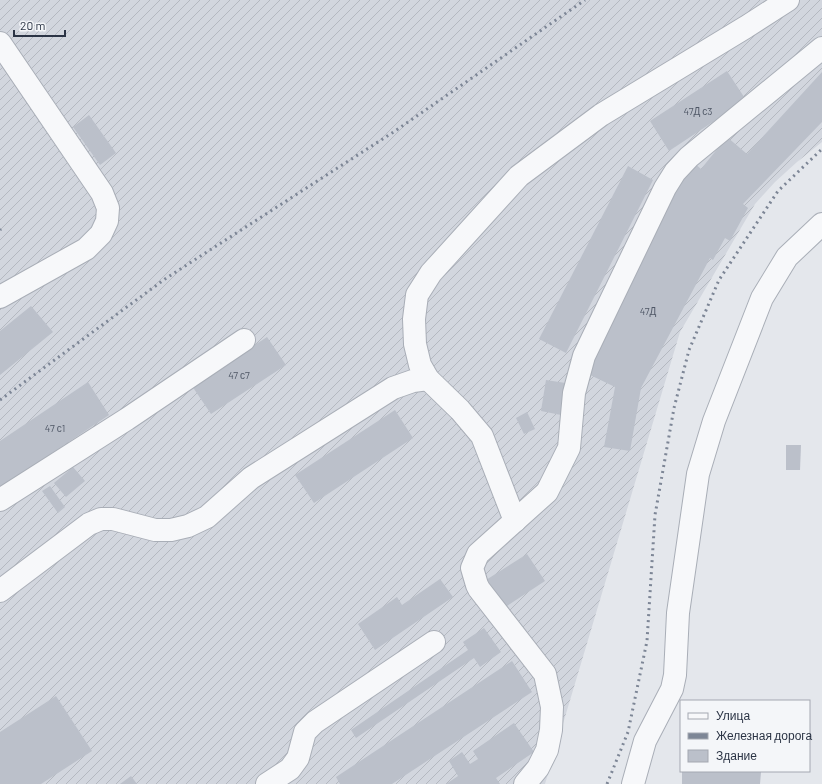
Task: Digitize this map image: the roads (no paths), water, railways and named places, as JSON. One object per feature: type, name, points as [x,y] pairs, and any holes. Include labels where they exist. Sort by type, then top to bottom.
[{"type":"street","points":[[515,520],[482,436],[460,410],[428,379],[420,365],[415,344],[414,319],[417,296],[431,273],[519,176],[601,115],[788,0]]},
{"type":"street","points":[[0,43],[102,193],[108,208],[107,221],[101,234],[86,249],[0,297]]},
{"type":"street","points":[[525,784],[538,768],[546,750],[551,730],[552,707],[545,674],[479,590],[472,568],[478,554],[547,492],[566,456],[569,448],[574,393],[584,356],[665,188],[675,172],[689,157],[822,48]]},
{"type":"street","points":[[633,784],[645,741],[672,689],[675,675],[678,613],[698,474],[714,421],[762,298],[788,257],[822,224]]},
{"type":"street","points":[[0,500],[126,419],[244,340]]},
{"type":"street","points":[[0,591],[90,524],[101,518],[113,519],[155,530],[171,530],[188,526],[207,517],[251,478],[393,388],[414,381],[428,379]]},
{"type":"street","points":[[268,784],[290,769],[298,758],[305,732],[315,722],[434,642]]},
{"type":"railway","points":[[0,400],[165,279],[395,131],[585,0]]},
{"type":"railway","points":[[607,784],[628,732],[647,641],[655,515],[674,408],[689,350],[719,280],[778,191],[822,149]]}]
